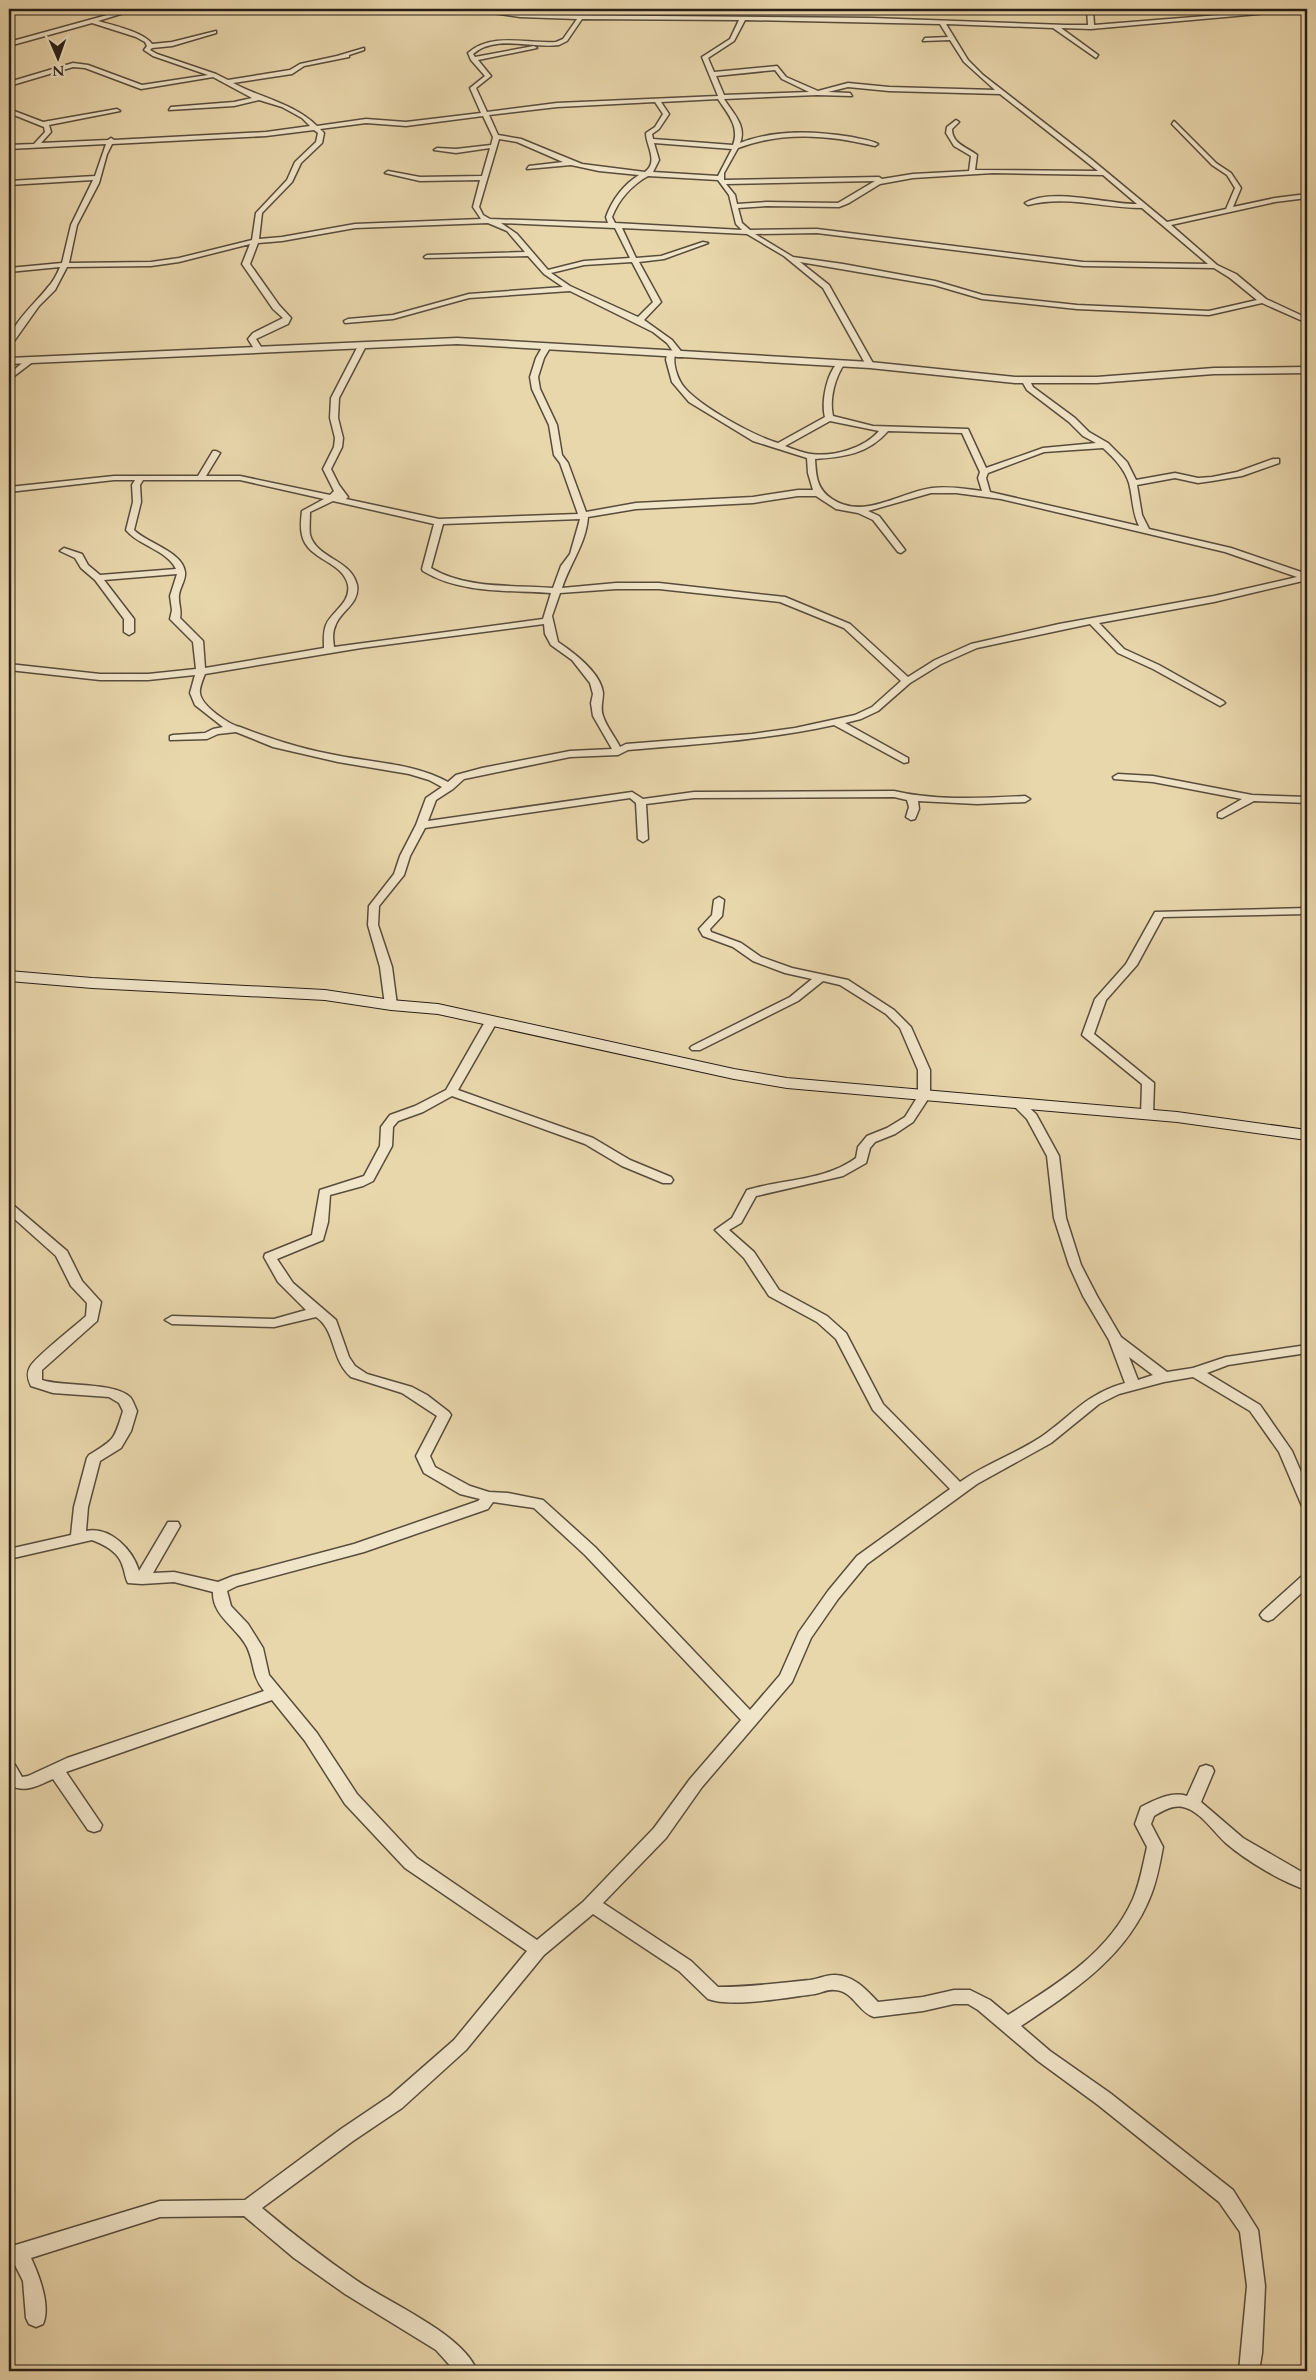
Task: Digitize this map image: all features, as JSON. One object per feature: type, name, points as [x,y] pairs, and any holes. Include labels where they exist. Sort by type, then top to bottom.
[{"type":"main road","points":[[9,976],[92,983],[325,996],[438,1009],[734,1074],[787,1083],[1147,1115],[1177,1116],[1307,1135]]},
{"type":"street","points":[[9,44],[134,9]]},
{"type":"street","points":[[468,9],[580,17],[776,18],[1055,27],[1091,27],[1288,9]]},
{"type":"street","points":[[537,15],[548,9]]},
{"type":"street","points":[[1090,9],[1091,27]]},
{"type":"street","points":[[776,18],[782,10]]},
{"type":"street","points":[[473,59],[561,42],[580,17]]},
{"type":"street","points":[[743,18],[732,40],[705,57],[722,97],[721,99],[737,123],[740,134],[723,168],[722,180],[729,189],[739,224],[746,232],[790,259],[826,287],[870,365]]},
{"type":"street","points":[[90,20],[138,36],[147,41],[150,46]]},
{"type":"street","points":[[933,23],[952,24]]},
{"type":"street","points":[[943,24],[972,68],[1089,160],[1164,225],[1215,266],[1233,276],[1263,301],[1307,321]]},
{"type":"street","points":[[1055,27],[1096,56]]},
{"type":"street","points":[[150,46],[172,44],[214,32]]},
{"type":"street","points":[[925,40],[953,38]]},
{"type":"street","points":[[543,45],[510,42],[490,44],[472,51],[470,54],[488,76],[474,88],[487,115],[486,121],[496,137],[476,207],[480,216],[508,230],[554,278],[596,302],[640,320],[676,348],[675,354],[670,360],[676,382],[692,400],[756,438],[811,457],[846,454],[871,446],[886,428]]},
{"type":"street","points":[[150,46],[147,50],[155,55],[214,75],[259,98],[294,111],[321,132],[319,143],[302,158],[293,171],[290,181],[259,213],[255,242],[246,264],[276,307],[287,318],[286,322],[256,335],[252,339],[259,350]]},
{"type":"street","points":[[337,58],[350,51],[362,49]]},
{"type":"street","points":[[228,82],[292,72],[302,65],[347,56]]},
{"type":"street","points":[[9,84],[73,65],[86,66],[141,87],[214,75]]},
{"type":"street","points":[[713,74],[777,68],[784,78],[817,93],[848,85],[1003,92]]},
{"type":"street","points":[[9,146],[258,135],[316,129],[366,121],[406,124],[557,105],[817,93],[850,95]]},
{"type":"street","points":[[171,109],[234,104],[259,98]]},
{"type":"street","points":[[640,320],[657,302],[609,217],[612,208],[636,180],[647,175],[655,166],[656,160],[649,141],[649,133],[666,116],[665,111],[656,100]]},
{"type":"street","points":[[9,111],[48,126],[45,138],[36,144]]},
{"type":"street","points":[[43,124],[117,111]]},
{"type":"street","points":[[956,122],[949,128],[949,134],[957,146],[974,155],[972,172]]},
{"type":"street","points":[[1174,123],[1214,164],[1230,174],[1238,188],[1229,210]]},
{"type":"street","points":[[649,141],[735,147],[746,142],[796,134],[826,134],[875,144]]},
{"type":"street","points":[[496,137],[516,137],[572,164]]},
{"type":"street","points":[[45,138],[53,143]]},
{"type":"street","points":[[9,342],[36,304],[52,288],[65,265],[74,225],[98,178],[104,154],[111,140]]},
{"type":"street","points":[[437,150],[456,152],[526,142],[544,142]]},
{"type":"street","points":[[529,168],[572,164],[647,175],[722,180],[877,181],[913,176],[972,172],[1102,173]]},
{"type":"street","points":[[388,173],[420,179],[484,178]]},
{"type":"street","points":[[9,183],[98,178]]},
{"type":"street","points":[[735,206],[767,204],[839,205],[847,202],[877,181]]},
{"type":"street","points":[[1164,225],[1229,210],[1307,196]]},
{"type":"street","points":[[1028,203],[1044,199],[1080,199],[1122,206],[1142,206]]},
{"type":"street","points":[[9,270],[65,265],[151,264],[179,260],[255,242],[364,225],[528,221],[615,227],[746,232],[817,231],[1083,264],[1215,266]]},
{"type":"street","points":[[547,272],[584,263],[662,258],[705,244]]},
{"type":"street","points":[[427,257],[477,254],[530,254]]},
{"type":"street","points":[[790,259],[843,266],[935,283],[982,297],[1077,307],[1209,313],[1263,301]]},
{"type":"street","points":[[348,321],[393,317],[468,296],[573,289]]},
{"type":"street","points":[[9,361],[457,341],[841,363],[989,378],[1029,380],[1097,380],[1214,371],[1307,370]]},
{"type":"street","points":[[348,503],[338,492],[327,469],[338,447],[339,438],[334,418],[335,398],[362,346]]},
{"type":"street","points":[[547,346],[540,358],[534,377],[536,389],[553,425],[558,455],[564,463],[581,516],[584,518],[574,554],[565,566],[545,620],[554,643],[575,658],[595,683],[598,694],[596,703],[598,716],[618,752]]},
{"type":"street","points":[[9,378],[30,360]]},
{"type":"street","points":[[829,418],[827,400],[832,385],[832,377],[841,363]]},
{"type":"street","points":[[1029,380],[1027,383],[1030,388],[1072,420],[1086,434],[1105,445],[1124,464],[1133,483],[1138,514],[1145,529]]},
{"type":"street","points":[[779,446],[829,418],[866,427],[965,431],[971,442],[975,459],[984,472]]},
{"type":"street","points":[[984,472],[1043,450],[1105,445]]},
{"type":"street","points":[[201,477],[216,452]]},
{"type":"street","points":[[811,457],[818,493]]},
{"type":"street","points":[[1133,483],[1174,475],[1198,481],[1212,479],[1239,474],[1276,461]]},
{"type":"street","points":[[984,472],[982,478],[986,495]]},
{"type":"street","points":[[141,478],[136,485],[137,502],[130,530],[134,537],[165,552],[179,566],[181,571],[174,595],[178,608],[175,619],[198,641],[200,671],[195,693],[200,705],[231,729]]},
{"type":"street","points":[[9,489],[102,479],[240,478],[439,522],[581,516],[636,506],[753,500],[818,493],[839,507],[860,510],[876,518],[901,550]]},
{"type":"street","points":[[860,510],[931,491],[956,490],[977,492],[1034,502],[1079,515],[1228,550],[1307,577]]},
{"type":"street","points":[[329,650],[329,629],[347,606],[352,596],[352,583],[340,566],[320,553],[307,538],[306,511],[332,499],[338,492]]},
{"type":"street","points":[[439,522],[426,568],[441,578],[465,585],[556,591],[616,586],[659,586],[782,599],[847,626],[907,680]]},
{"type":"street","points":[[64,551],[79,556],[84,566],[98,578],[128,619],[129,632]]},
{"type":"street","points":[[98,578],[181,571]]},
{"type":"street","points":[[391,1005],[386,967],[373,925],[374,906],[398,875],[431,798],[449,787],[460,777],[482,770],[570,754],[618,752],[626,747],[752,737],[858,717],[875,709],[907,680],[938,662],[974,646],[1092,621],[1214,599],[1307,577]]},
{"type":"street","points":[[9,667],[124,678],[200,671],[329,650],[545,620]]},
{"type":"street","points":[[1092,621],[1120,651],[1156,667],[1220,704]]},
{"type":"street","points":[[836,722],[904,760]]},
{"type":"street","points":[[173,738],[207,736],[216,731],[231,729],[255,734],[276,745],[338,759],[411,771],[433,778],[449,787]]},
{"type":"street","points":[[1118,777],[1153,779],[1252,798],[1307,800]]},
{"type":"street","points":[[640,802],[694,795],[894,794],[911,798],[977,801],[1025,799]]},
{"type":"street","points":[[421,825],[632,795],[640,802],[643,839]]},
{"type":"street","points":[[911,798],[914,802],[914,811],[911,817]]},
{"type":"street","points":[[1222,814],[1252,798]]},
{"type":"street","points":[[719,900],[717,916],[704,929],[707,934],[737,945],[756,959],[789,970],[844,982],[890,1012],[905,1027],[924,1070],[924,1096],[909,1119],[890,1131],[871,1138],[864,1147],[862,1160],[854,1167],[831,1175],[769,1186],[751,1193],[737,1220],[721,1230],[749,1255],[774,1293],[822,1319],[841,1336],[878,1407],[959,1490]]},
{"type":"street","points":[[1147,1115],[1148,1083],[1088,1035],[1101,999],[1131,965],[1159,914],[1307,911]]},
{"type":"street","points":[[696,1048],[794,999],[821,977]]},
{"type":"street","points":[[492,1020],[451,1092],[394,1118],[387,1127],[386,1146],[369,1178],[359,1183],[324,1193],[322,1222],[318,1237],[270,1257],[274,1269],[289,1287],[317,1312],[325,1316],[332,1325],[344,1360],[353,1372],[364,1379],[401,1388],[426,1399],[444,1415],[423,1456],[429,1470],[465,1490],[489,1497],[508,1498],[538,1504],[590,1551],[751,1721]]},
{"type":"street","points":[[451,1092],[589,1142],[626,1163],[668,1180]]},
{"type":"street","points":[[1018,1104],[1032,1117],[1054,1156],[1060,1218],[1076,1265],[1090,1296],[1116,1340],[1133,1386]]},
{"type":"street","points":[[9,1208],[62,1254],[76,1284],[94,1302],[92,1318],[36,1368],[34,1377],[36,1384],[52,1388],[112,1393],[125,1400],[130,1411],[124,1431],[116,1445],[94,1458],[81,1508],[78,1539]]},
{"type":"street","points":[[172,1320],[274,1323],[317,1312]]},
{"type":"street","points":[[1116,1340],[1164,1377]]},
{"type":"street","points":[[36,2318],[32,2281],[14,2255],[160,2209],[248,2208],[347,2134],[396,2102],[460,2045],[538,1950],[589,1907],[660,1833],[696,1783],[751,1721],[769,1696],[787,1678],[804,1636],[833,1595],[862,1560],[959,1490],[1046,1440],[1094,1401],[1114,1390],[1164,1377],[1195,1372],[1226,1361],[1307,1349]]},
{"type":"street","points":[[1195,1372],[1254,1408],[1285,1451],[1307,1502]]},
{"type":"street","points":[[9,1554],[92,1535],[115,1544],[132,1565],[133,1579],[174,1577],[220,1588],[232,1582],[322,1559],[404,1534],[484,1505],[489,1497]]},
{"type":"street","points":[[142,1579],[172,1526]]},
{"type":"street","points":[[1268,1614],[1307,1580]]},
{"type":"street","points":[[220,1588],[220,1597],[224,1609],[243,1628],[255,1648],[262,1677],[311,1737],[351,1799],[411,1863],[538,1950]]},
{"type":"street","points":[[9,1769],[12,1776],[22,1784],[31,1782],[73,1762],[275,1693]]},
{"type":"street","points":[[56,1770],[94,1825]]},
{"type":"street","points":[[1192,1804],[1206,1771]]},
{"type":"street","points":[[1007,2026],[1063,1989],[1111,1950],[1141,1900],[1155,1847],[1143,1824],[1147,1812],[1167,1802],[1182,1801],[1192,1804],[1218,1824],[1235,1842],[1270,1864],[1307,1883]]},
{"type":"street","points":[[589,1907],[596,1907],[684,1966],[714,1994],[745,1994],[807,1985],[818,1986],[832,1982],[846,1985],[859,1993],[874,2010],[923,2004],[954,1997],[970,1997],[984,2005],[1044,2056],[1104,2099],[1226,2196],[1249,2230],[1256,2286],[1252,2353],[1249,2371]]},
{"type":"street","points":[[248,2208],[301,2252],[352,2288],[443,2344],[467,2371]]}]
